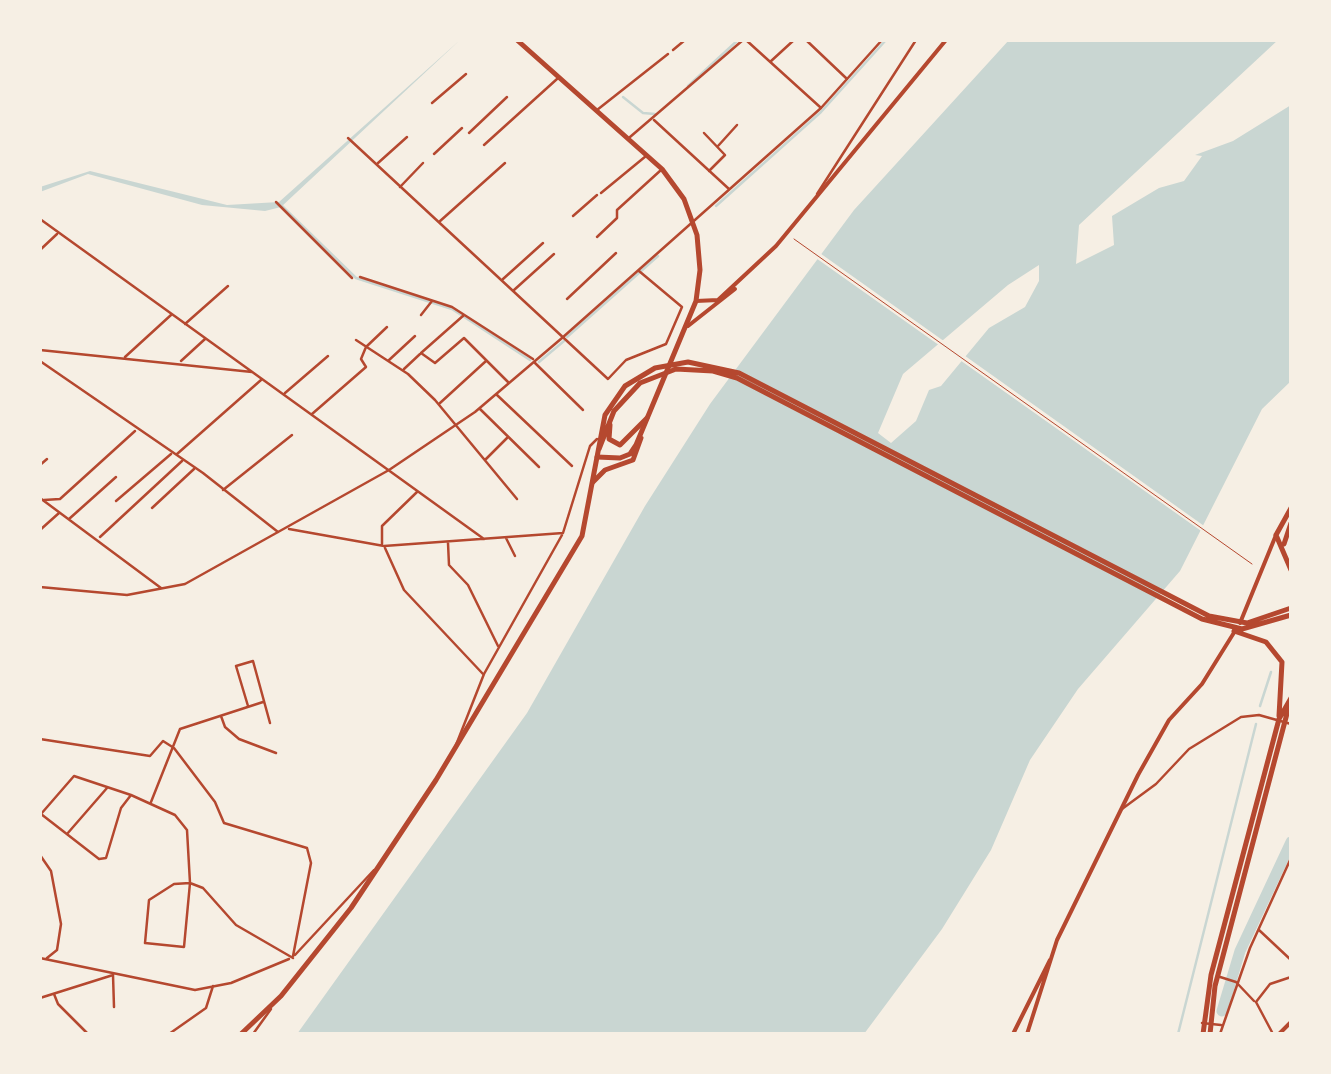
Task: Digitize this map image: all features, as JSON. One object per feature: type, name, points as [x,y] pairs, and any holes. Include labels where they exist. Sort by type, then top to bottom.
[{"type":"main road","points":[[517,40],[662,169],[694,222],[700,260],[696,300],[686,328],[630,454],[596,457]]},
{"type":"main road","points":[[241,1034],[281,996],[379,869],[456,748],[582,536],[597,439],[617,396],[655,368],[688,362],[739,373],[1183,605],[1221,620],[1255,624]]},
{"type":"main road","points":[[596,457],[606,426],[622,400],[651,377],[700,368],[736,378],[1219,625],[1272,646],[1282,662],[1285,721]]},
{"type":"main road","points":[[622,400],[609,427],[612,443],[625,444],[647,418]]},
{"type":"main road","points":[[593,482],[610,468],[633,460],[642,430]]},
{"type":"main road","points":[[1291,512],[1276,535],[1291,570]]},
{"type":"main road","points":[[1284,548],[1291,523]]},
{"type":"main road","points":[[1219,625],[1255,624],[1291,610]]},
{"type":"main road","points":[[1206,1034],[1214,975],[1291,698]]},
{"type":"street","points":[[673,50],[685,40]]},
{"type":"street","points":[[628,140],[744,40],[821,108]]},
{"type":"street","points":[[770,62],[794,40]]},
{"type":"street","points":[[806,40],[847,79]]},
{"type":"street","points":[[40,587],[109,595],[162,589],[206,575],[390,470],[479,408],[562,338],[821,108],[882,40]]},
{"type":"street","points":[[814,202],[916,40]]},
{"type":"street","points":[[686,328],[732,294],[814,202],[946,40]]},
{"type":"street","points":[[596,111],[668,54]]},
{"type":"street","points":[[432,103],[466,74]]},
{"type":"street","points":[[484,145],[558,78]]},
{"type":"street","points":[[469,132],[507,97]]},
{"type":"street","points":[[652,119],[729,190]]},
{"type":"street","points":[[718,146],[737,125]]},
{"type":"street","points":[[434,154],[462,128]]},
{"type":"street","points":[[704,133],[726,155],[709,171]]},
{"type":"street","points":[[376,165],[407,137]]},
{"type":"street","points":[[348,138],[608,379],[626,360],[666,344],[682,307],[638,271]]},
{"type":"street","points":[[572,216],[647,155]]},
{"type":"street","points":[[438,222],[505,162]]},
{"type":"street","points":[[400,187],[423,163]]},
{"type":"street","points":[[597,237],[617,218],[617,210],[662,169]]},
{"type":"street","points":[[276,202],[352,278]]},
{"type":"street","points":[[40,220],[484,539]]},
{"type":"street","points":[[40,250],[58,233]]},
{"type":"street","points":[[501,281],[543,243]]},
{"type":"street","points":[[567,299],[616,253]]},
{"type":"street","points":[[513,292],[554,254]]},
{"type":"street","points":[[360,277],[463,316],[535,361],[583,410]]},
{"type":"street","points":[[696,300],[718,300],[744,278]]},
{"type":"street","points":[[185,324],[228,286]]},
{"type":"street","points":[[422,315],[432,303]]},
{"type":"street","points":[[124,358],[172,314]]},
{"type":"street","points":[[402,371],[463,316]]},
{"type":"street","points":[[312,414],[366,367],[360,359],[366,346],[387,327]]},
{"type":"street","points":[[388,361],[415,336]]},
{"type":"street","points":[[178,363],[206,338]]},
{"type":"street","points":[[421,353],[436,363],[464,338],[510,383]]},
{"type":"street","points":[[356,340],[402,371],[438,404],[518,499]]},
{"type":"street","points":[[40,350],[253,372]]},
{"type":"street","points":[[284,394],[328,356]]},
{"type":"street","points":[[438,404],[487,360]]},
{"type":"street","points":[[40,361],[196,468],[280,532]]},
{"type":"street","points":[[116,501],[262,378]]},
{"type":"street","points":[[496,394],[572,466]]},
{"type":"street","points":[[479,408],[539,467]]},
{"type":"street","points":[[42,499],[60,498],[136,430]]},
{"type":"street","points":[[222,490],[292,436]]},
{"type":"street","points":[[485,460],[508,437]]},
{"type":"street","points":[[456,748],[457,733],[484,674],[562,533],[597,439]]},
{"type":"street","points":[[40,466],[47,459]]},
{"type":"street","points":[[98,539],[183,460]]},
{"type":"street","points":[[152,508],[196,468]]},
{"type":"street","points":[[69,519],[116,477]]},
{"type":"street","points":[[418,492],[382,526],[383,546],[404,590],[484,674]]},
{"type":"street","points":[[42,499],[162,589]]},
{"type":"street","points":[[40,530],[60,512]]},
{"type":"street","points":[[288,528],[383,546],[562,533]]},
{"type":"street","points":[[1013,1034],[1156,740],[1202,684],[1243,618],[1276,535]]},
{"type":"street","points":[[506,537],[515,556]]},
{"type":"street","points":[[448,542],[450,566],[468,585],[499,648]]},
{"type":"street","points":[[248,706],[236,666],[253,661],[270,723]]},
{"type":"street","points":[[151,803],[180,729],[264,702]]},
{"type":"street","points":[[221,714],[225,727],[239,739],[276,753]]},
{"type":"street","points":[[1121,810],[1156,784],[1189,749],[1241,717],[1285,721]]},
{"type":"street","points":[[40,739],[150,756],[163,741],[172,746],[215,802],[224,822],[307,848],[311,863],[293,958]]},
{"type":"street","points":[[131,795],[121,808],[106,858],[99,859],[41,814],[74,776],[131,795],[151,803],[174,815],[187,830],[190,883],[184,947],[145,943],[149,900],[174,884],[190,883],[203,888],[236,925],[293,958]]},
{"type":"street","points":[[67,834],[108,787]]},
{"type":"street","points":[[40,855],[51,871],[61,924],[56,950],[43,958]]},
{"type":"street","points":[[1220,1034],[1236,983],[1291,858]]},
{"type":"street","points":[[43,958],[190,990],[231,983],[293,958],[366,874],[379,869]]},
{"type":"street","points":[[1258,929],[1291,960]]},
{"type":"street","points":[[1027,1034],[1050,960]]},
{"type":"street","points":[[40,998],[112,975]]},
{"type":"street","points":[[112,975],[114,1007]]},
{"type":"street","points":[[1214,975],[1236,983],[1256,1002],[1276,1034],[1291,1022]]},
{"type":"street","points":[[1256,1002],[1270,984],[1291,977]]},
{"type":"street","points":[[169,1034],[206,1008],[213,984]]},
{"type":"street","points":[[53,992],[58,1004],[88,1034]]},
{"type":"street","points":[[253,1034],[281,996]]},
{"type":"street","points":[[1206,1023],[1223,1025]]},
{"type":"path","points":[[794,239],[1252,564]]},
{"type":"shaded area","points":[[460,40],[281,207],[265,211],[202,205],[88,174],[40,192],[40,187],[90,171],[227,205],[279,202]]},
{"type":"shaded area","points":[[1009,40],[1278,40],[1079,225],[1076,264],[1114,245],[1112,216],[1159,188],[1184,181],[1202,156],[1195,155],[1233,141],[1291,105],[1291,381],[1262,409],[1180,571],[1078,689],[1030,760],[991,850],[942,929],[864,1034],[297,1034],[527,713],[645,506],[710,404],[854,210]],"holes":[[[1039,265],[1039,281],[1025,307],[989,328],[941,386],[929,390],[916,421],[891,443],[878,433],[903,374],[1008,285]]]},
{"type":"pier","points":[[817,251],[948,344],[943,348],[813,256]]},
{"type":"pier","points":[[961,353],[1207,528],[1204,533],[957,358]]},
{"type":"waterway","points":[[688,86],[738,40]]},
{"type":"waterway","points":[[716,206],[821,112],[886,40]]},
{"type":"waterway","points":[[623,97],[643,113],[655,114]]},
{"type":"waterway","points":[[281,205],[356,278],[452,309],[530,360]]},
{"type":"waterway","points":[[567,337],[658,256]]},
{"type":"waterway","points":[[539,362],[564,341]]},
{"type":"waterway","points":[[1260,706],[1271,672]]},
{"type":"waterway","points":[[1178,1034],[1256,724]]},
{"type":"waterway","points":[[1222,1011],[1240,951],[1291,842]]}]
